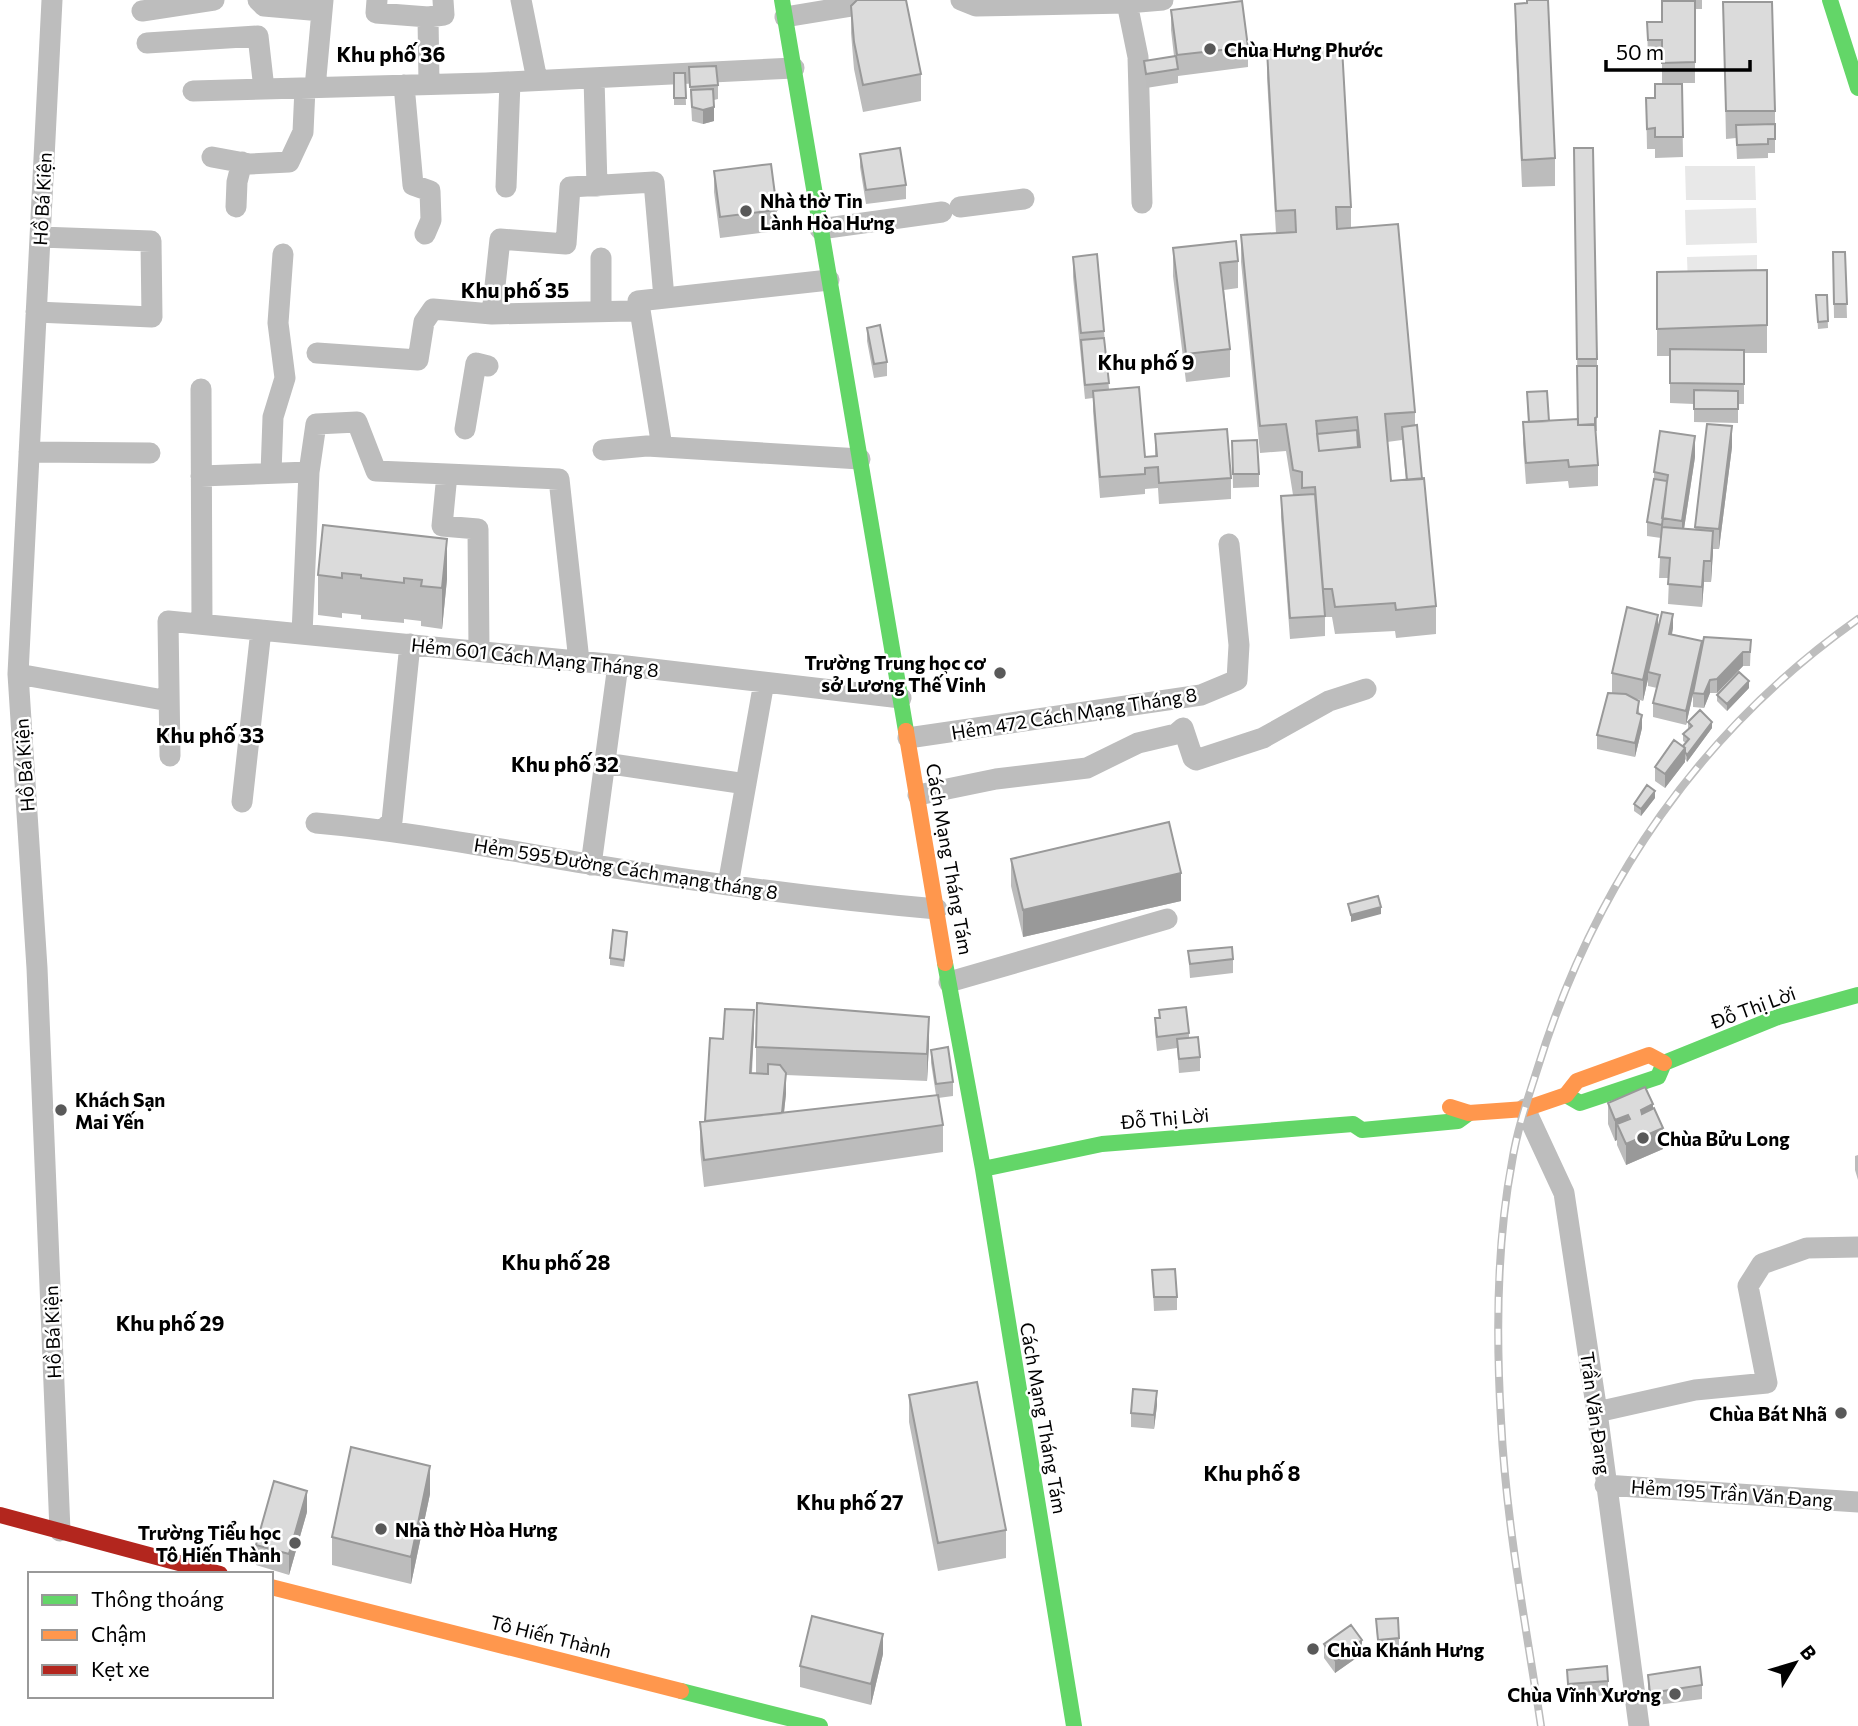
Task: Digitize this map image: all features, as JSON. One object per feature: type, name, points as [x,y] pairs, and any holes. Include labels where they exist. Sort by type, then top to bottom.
[{"type":"main road","points":[[1830,0],[1858,88]]},
{"type":"main road","name":"Cách Mạng Tháng Tám","points":[[784,8],[983,1169],[1074,1726]]},
{"type":"main road","name":"Đỗ Thị Lời","points":[[1566,1095],[1580,1103],[1658,1077],[1664,1063],[1777,1017],[1858,995]]},
{"type":"main road","name":"Đỗ Thị Lời","points":[[983,1169],[1102,1144],[1353,1124],[1362,1116],[1454,1107],[1469,1113],[1531,1106],[1566,1095],[1577,1081],[1649,1055],[1664,1063]]},
{"type":"main road","points":[[0,1515],[213,1572]]},
{"type":"main road","name":"Tô Hiến Thành","points":[[273,1588],[820,1726]]},
{"type":"street","name":"Hồ Bá Kiện","points":[[52,0],[18,674],[37,968],[60,1531]]},
{"type":"street","points":[[212,157],[242,162],[289,162],[303,132],[323,6],[264,6],[258,0]]},
{"type":"street","points":[[377,0],[376,13],[428,17],[444,15],[443,0]]},
{"type":"street","points":[[522,0],[537,80]]},
{"type":"street","points":[[784,8],[889,0]]},
{"type":"street","points":[[961,0],[976,6],[1127,4],[1163,0]]},
{"type":"street","points":[[142,11],[204,1]]},
{"type":"street","points":[[1127,4],[1138,57],[1142,203]]},
{"type":"street","points":[[428,17],[429,84]]},
{"type":"street","points":[[147,43],[258,36],[264,89]]},
{"type":"street","points":[[193,91],[510,82],[794,68]]},
{"type":"street","points":[[594,78],[597,186]]},
{"type":"street","points":[[506,187],[510,82]]},
{"type":"street","points":[[404,85],[413,185],[430,191],[430,220],[425,234]]},
{"type":"street","points":[[236,207],[237,182],[242,162]]},
{"type":"street","points":[[492,314],[500,239],[566,244],[570,187],[654,182],[664,298]]},
{"type":"street","points":[[820,229],[1024,200]]},
{"type":"street","points":[[36,312],[152,317],[151,241],[40,237]]},
{"type":"street","points":[[271,473],[273,417],[285,378],[278,323],[283,254]]},
{"type":"street","points":[[601,258],[601,312]]},
{"type":"street","points":[[662,447],[638,301],[829,280]]},
{"type":"street","points":[[317,353],[418,359],[423,343],[424,322],[433,309],[492,314],[640,310]]},
{"type":"street","points":[[465,429],[476,363],[488,366]]},
{"type":"street","points":[[201,389],[202,624]]},
{"type":"street","points":[[302,634],[309,471],[316,424],[357,422],[376,471],[559,480],[579,661]]},
{"type":"street","points":[[603,450],[662,447],[860,458]]},
{"type":"street","points":[[29,452],[150,453]]},
{"type":"street","points":[[201,476],[309,471]]},
{"type":"street","points":[[447,474],[442,526],[478,529],[479,651]]},
{"type":"street","name":"Hẻm 472 Cách Mạng Tháng 8","points":[[908,738],[1201,695],[1237,680],[1239,645],[1229,544]]},
{"type":"street","name":"Hẻm 601 Cách Mạng Tháng 8","points":[[169,701],[168,621],[618,664],[901,698]]},
{"type":"street","points":[[242,803],[261,630]]},
{"type":"street","points":[[384,829],[392,821],[410,644]]},
{"type":"street","name":"Hẻm 595 Đường Cách mạng tháng 8","points":[[591,865],[618,664]]},
{"type":"street","points":[[18,674],[169,701],[170,756]]},
{"type":"street","points":[[728,885],[764,682]]},
{"type":"street","points":[[918,796],[996,779],[1087,768],[1138,743],[1176,734],[1183,728],[1196,760],[1264,738],[1329,701],[1366,689]]},
{"type":"street","points":[[605,763],[746,784]]},
{"type":"street","name":"Hẻm 595 Đường Cách mạng tháng 8","points":[[316,823],[384,829],[591,865],[728,885],[937,909]]},
{"type":"street","points":[[949,982],[1167,919]]},
{"type":"street","points":[[1531,1106],[1544,1083]]},
{"type":"street","name":"Trần Văn Ðang","points":[[1531,1106],[1564,1193],[1597,1412],[1639,1726]]},
{"type":"street","points":[[1597,1412],[1695,1390],[1767,1383],[1748,1286],[1762,1264],[1807,1248],[1858,1247]]},
{"type":"street","name":"Hẻm 195 Trần Văn Ðang","points":[[1605,1485],[1858,1502]]},
{"type":"shaded area","points":[[1685,166],[1755,166],[1756,200],[1686,200]]},
{"type":"shaded area","points":[[1756,208],[1757,243],[1686,245],[1685,210]]},
{"type":"shaded area","points":[[1757,255],[1757,284],[1688,285],[1687,257]]},
{"type":"building","points":[[857,0],[906,0],[921,74],[863,85],[854,42],[851,6]]},
{"type":"building","points":[[1527,0],[1548,0],[1555,158],[1522,160],[1515,4],[1527,3]]},
{"type":"building","points":[[1242,1],[1248,47],[1177,55],[1171,10]]},
{"type":"building","points":[[1662,1],[1695,1],[1695,62],[1662,63],[1662,40],[1648,40],[1647,22],[1662,22]]},
{"type":"building","points":[[1723,2],[1772,2],[1775,111],[1726,111]]},
{"type":"building","points":[[1342,47],[1351,207],[1336,207],[1337,229],[1398,224],[1415,412],[1385,414],[1391,481],[1424,478],[1436,606],[1396,610],[1395,603],[1335,607],[1332,589],[1323,589],[1315,487],[1302,488],[1302,472],[1293,470],[1286,424],[1260,426],[1241,235],[1296,232],[1295,210],[1276,211],[1267,50]],"holes":[[[1357,417],[1360,447],[1319,451],[1316,421]]]},
{"type":"building","points":[[1176,56],[1178,69],[1146,74],[1144,61]]},
{"type":"building","points":[[716,66],[718,85],[690,87],[689,67]]},
{"type":"building","points":[[674,73],[685,73],[686,98],[674,98]]},
{"type":"building","points":[[1655,84],[1682,84],[1683,137],[1655,137],[1655,128],[1647,129],[1646,98],[1655,98]]},
{"type":"building","points":[[713,89],[714,107],[703,110],[692,107],[691,90]]},
{"type":"building","points":[[1775,124],[1775,139],[1768,139],[1768,144],[1737,145],[1736,125]]},
{"type":"building","points":[[900,148],[906,185],[866,190],[860,154]]},
{"type":"building","points":[[1574,148],[1593,148],[1597,359],[1577,359]]},
{"type":"building","points":[[771,164],[777,210],[720,217],[714,171]]},
{"type":"building","points":[[1236,241],[1238,261],[1220,263],[1230,349],[1186,354],[1173,248]]},
{"type":"building","points":[[1833,252],[1845,252],[1847,304],[1834,304]]},
{"type":"building","points":[[1097,254],[1104,331],[1081,333],[1073,257]]},
{"type":"building","points":[[1767,270],[1767,325],[1657,329],[1657,272]]},
{"type":"building","points":[[1816,295],[1827,295],[1828,321],[1818,322]]},
{"type":"building","points":[[880,325],[887,362],[874,364],[867,328]]},
{"type":"building","points":[[1104,338],[1109,383],[1085,385],[1081,340]]},
{"type":"building","points":[[1670,349],[1744,350],[1744,384],[1670,383]]},
{"type":"building","points":[[1577,366],[1597,366],[1595,425],[1578,425]]},
{"type":"building","points":[[1139,387],[1145,457],[1157,456],[1155,434],[1227,429],[1231,478],[1159,483],[1158,467],[1145,468],[1145,474],[1100,477],[1093,391]]},
{"type":"building","points":[[1694,390],[1738,391],[1738,409],[1694,409]]},
{"type":"building","points":[[1547,391],[1549,421],[1529,422],[1527,392]]},
{"type":"building","points":[[1578,419],[1578,425],[1595,424],[1598,465],[1569,467],[1568,460],[1526,463],[1523,422]]},
{"type":"building","points":[[1707,424],[1732,426],[1719,529],[1695,527]]},
{"type":"building","points":[[1417,425],[1422,479],[1407,480],[1402,427]]},
{"type":"building","points":[[1357,430],[1358,447],[1319,451],[1317,434]]},
{"type":"building","points":[[1660,431],[1695,436],[1682,521],[1662,518],[1668,475],[1654,472]]},
{"type":"building","points":[[1257,440],[1259,474],[1233,474],[1232,441]]},
{"type":"building","points":[[1654,479],[1667,481],[1662,525],[1647,522]]},
{"type":"building","points":[[1315,494],[1325,616],[1290,618],[1281,496]]},
{"type":"building","points":[[323,525],[447,539],[442,588],[421,586],[422,580],[404,578],[404,583],[342,573],[342,578],[318,575]]},
{"type":"building","points":[[1662,527],[1713,531],[1711,561],[1704,561],[1702,587],[1668,584],[1670,558],[1659,557]]},
{"type":"building","points":[[1627,607],[1658,615],[1643,680],[1612,673]]},
{"type":"building","points":[[1662,612],[1673,614],[1669,634],[1702,641],[1686,711],[1653,703],[1660,675],[1648,672]]},
{"type":"building","points":[[1704,637],[1751,640],[1750,652],[1743,652],[1717,679],[1710,680],[1704,694],[1693,693]]},
{"type":"building","points":[[1739,672],[1749,681],[1727,704],[1717,695]]},
{"type":"building","points":[[1608,693],[1626,694],[1639,701],[1637,713],[1642,715],[1635,743],[1597,735]]},
{"type":"building","points":[[1700,710],[1712,722],[1687,755],[1683,746],[1689,739],[1683,734],[1692,726],[1688,722]]},
{"type":"building","points":[[1674,740],[1685,748],[1665,774],[1655,767]]},
{"type":"building","points":[[1647,785],[1655,791],[1641,809],[1634,804]]},
{"type":"building","points":[[1169,822],[1181,873],[1023,910],[1011,859]]},
{"type":"building","points":[[1378,896],[1381,907],[1351,915],[1348,904]]},
{"type":"building","points":[[613,930],[627,932],[624,960],[610,958]]},
{"type":"building","points":[[1232,947],[1233,959],[1190,964],[1188,951]]},
{"type":"building","points":[[757,1003],[929,1017],[927,1054],[756,1047]]},
{"type":"building","points":[[1186,1007],[1189,1033],[1157,1037],[1155,1018],[1160,1018],[1159,1010]]},
{"type":"building","points":[[725,1009],[754,1010],[750,1073],[768,1074],[768,1064],[780,1065],[786,1073],[782,1113],[705,1121],[710,1038],[723,1039]]},
{"type":"building","points":[[1198,1037],[1200,1057],[1179,1059],[1177,1039]]},
{"type":"building","points":[[948,1047],[953,1082],[936,1084],[931,1050]]},
{"type":"building","points":[[1645,1087],[1653,1104],[1641,1110],[1642,1114],[1654,1108],[1663,1128],[1626,1144],[1617,1124],[1630,1119],[1628,1115],[1615,1120],[1608,1103]]},
{"type":"building","points":[[938,1095],[943,1125],[704,1160],[700,1122]]},
{"type":"building","points":[[1175,1269],[1177,1297],[1154,1297],[1152,1270]]},
{"type":"building","points":[[977,1382],[1006,1530],[938,1543],[909,1395]]},
{"type":"building","points":[[1133,1389],[1157,1391],[1154,1415],[1131,1413]]},
{"type":"building","name":"Nhà thờ Hòa Hưng","points":[[351,1447],[430,1466],[411,1557],[332,1537]]},
{"type":"building","points":[[274,1481],[307,1491],[289,1554],[256,1545]]},
{"type":"building","points":[[812,1616],[883,1634],[871,1684],[800,1666]]},
{"type":"building","points":[[1398,1618],[1399,1638],[1378,1640],[1376,1619]]},
{"type":"building","points":[[1351,1625],[1362,1640],[1335,1660],[1324,1644]]},
{"type":"building","points":[[1607,1666],[1608,1681],[1568,1684],[1567,1670]]},
{"type":"building","points":[[1700,1667],[1702,1685],[1650,1693],[1648,1675]]},
{"type":"railway","points":[[1541,1726],[1507,1497],[1498,1356],[1503,1226],[1514,1150],[1523,1114],[1562,999],[1590,935],[1623,874],[1660,816],[1703,761],[1750,710],[1802,663],[1858,619]]},
{"type":"traffic: fast","points":[[782,0],[906,731]]},
{"type":"traffic: fast","points":[[1830,0],[1858,88]]},
{"type":"traffic: fast","points":[[945,963],[983,1169],[1074,1726]]},
{"type":"traffic: fast","points":[[1566,1095],[1580,1103],[1658,1077],[1664,1063],[1778,1017],[1858,995]]},
{"type":"traffic: fast","points":[[983,1169],[1102,1144],[1353,1124],[1362,1130],[1458,1121],[1469,1113]]},
{"type":"traffic: fast","points":[[681,1691],[820,1726]]},
{"type":"traffic: slow","points":[[906,731],[945,963]]},
{"type":"traffic: slow","points":[[1450,1107],[1469,1113],[1525,1109],[1566,1095],[1577,1081],[1649,1055],[1664,1063]]},
{"type":"traffic: slow","points":[[273,1588],[681,1691]]},
{"type":"traffic: jam","points":[[0,1515],[213,1572]]},
{"type":"place","name":"Chùa Hưng Phước","points":[[1210,49]]},
{"type":"place","name":"Nhà thờ Tin Lành Hòa Hưng","points":[[746,211]]},
{"type":"place","name":"Trường Trung học cơ sở Lương Thế Vinh","points":[[1000,673]]},
{"type":"place","name":"Khách Sạn Mai Yến","points":[[61,1110]]},
{"type":"place","name":"Chùa Bửu Long","points":[[1643,1138]]},
{"type":"place","name":"Chùa Bát Nhã","points":[[1841,1413]]},
{"type":"place","name":"Nhà thờ Hòa Hưng","points":[[381,1529]]},
{"type":"place","name":"Trường Tiểu học Tô Hiến Thành","points":[[295,1543]]},
{"type":"place","name":"Chùa Khánh Hưng","points":[[1313,1649]]},
{"type":"place","name":"Chùa Vĩnh Xương","points":[[1675,1694]]},
{"type":"district","name":"Khu phố 36","points":[[391,53]]},
{"type":"district","name":"Khu phố 35","points":[[515,289]]},
{"type":"district","name":"Khu phố 9","points":[[1146,361]]},
{"type":"district","name":"Khu phố 33","points":[[210,734]]},
{"type":"district","name":"Khu phố 32","points":[[565,763]]},
{"type":"district","name":"Khu phố 28","points":[[556,1261]]},
{"type":"district","name":"Khu phố 29","points":[[170,1322]]},
{"type":"district","name":"Khu phố 8","points":[[1252,1472]]},
{"type":"district","name":"Khu phố 27","points":[[850,1501]]}]
